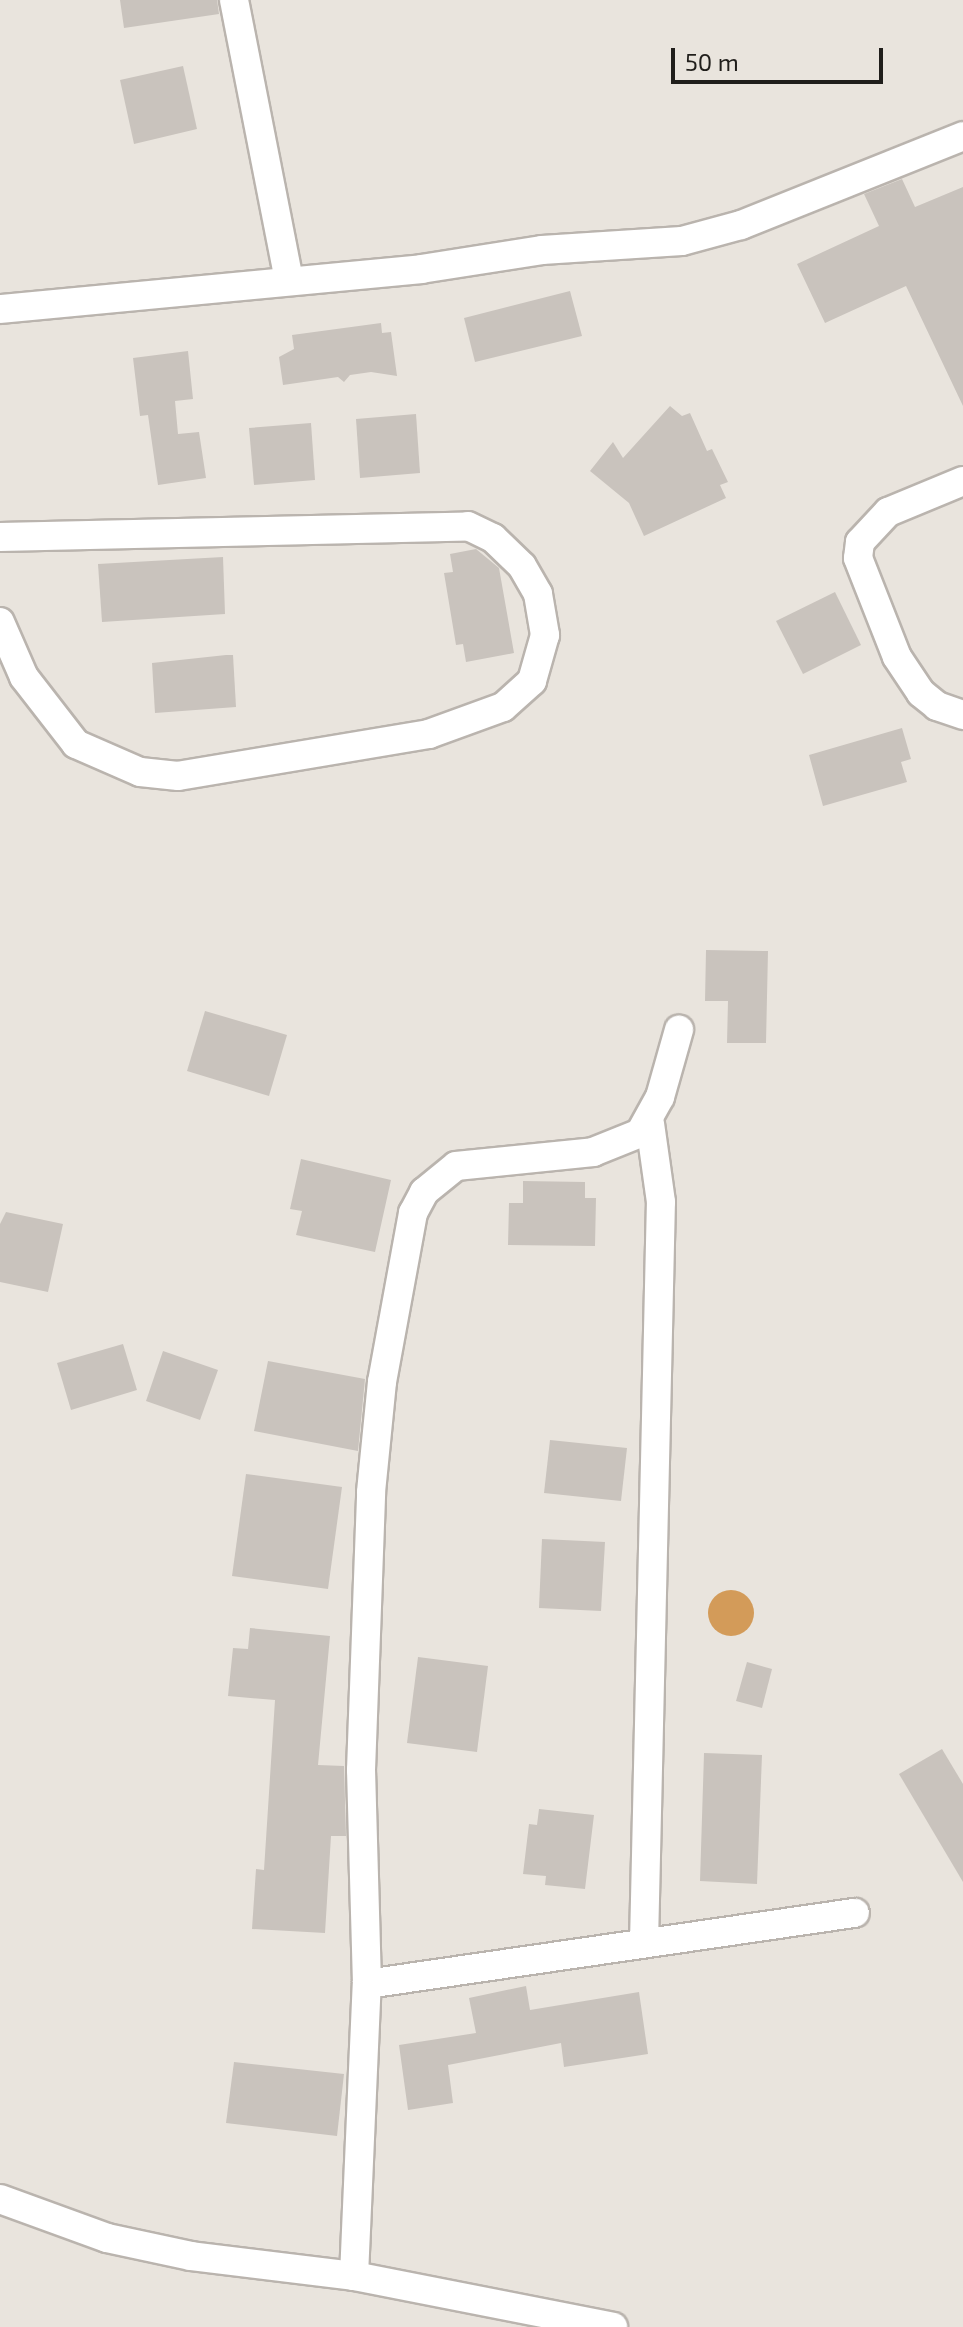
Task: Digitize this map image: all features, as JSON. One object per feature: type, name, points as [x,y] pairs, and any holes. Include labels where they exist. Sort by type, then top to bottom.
[{"type":"street","points":[[234,0],[289,281]]},
{"type":"street","points":[[0,309],[289,281],[542,250],[682,241],[741,225],[963,136]]},
{"type":"street","points":[[963,481],[878,519],[860,542],[858,558],[884,632],[921,693],[963,715]]},
{"type":"street","points":[[0,537],[468,526],[493,538],[522,566],[538,594],[545,635],[532,681],[503,707],[429,734],[178,776],[140,772],[76,744],[24,677],[0,622]]},
{"type":"street","points":[[644,1943],[661,1202],[650,1124],[679,1030]]},
{"type":"street","points":[[354,2276],[367,1984],[361,1770],[371,1492],[382,1382],[413,1213],[424,1192],[456,1166],[593,1152],[630,1140],[650,1124]]},
{"type":"street","points":[[367,1984],[855,1913]]},
{"type":"street","points":[[0,2199],[107,2238],[191,2256],[354,2276],[613,2327]]},
{"type":"shaded area","points":[[731,1590],[747,1597],[754,1613],[747,1629],[731,1636],[715,1629],[708,1613],[715,1597]]},
{"type":"building","points":[[120,0],[217,0],[219,14],[124,28]]},
{"type":"building","points":[[183,66],[197,129],[134,144],[120,80]]},
{"type":"building","points":[[902,179],[915,207],[963,187],[963,406],[906,286],[825,323],[797,264],[879,226],[864,194]]},
{"type":"building","points":[[570,291],[582,336],[475,362],[464,318]]},
{"type":"building","points":[[381,323],[382,333],[391,332],[397,376],[371,372],[350,375],[344,382],[338,377],[283,385],[279,357],[294,349],[292,335]]},
{"type":"building","points":[[188,351],[193,399],[175,401],[178,434],[199,432],[206,478],[158,485],[148,415],[140,416],[133,358]]},
{"type":"building","points":[[670,406],[682,416],[690,413],[707,451],[712,449],[728,482],[720,485],[726,498],[644,536],[629,503],[590,471],[613,442],[623,458]]},
{"type":"building","points":[[416,414],[420,473],[360,478],[356,419]]},
{"type":"building","points":[[311,423],[315,480],[254,485],[249,428]]},
{"type":"building","points":[[476,549],[499,568],[514,653],[466,662],[463,644],[456,645],[444,573],[453,572],[450,554]]},
{"type":"building","points":[[223,557],[225,614],[102,622],[98,564]]},
{"type":"building","points":[[835,592],[861,645],[803,674],[776,621]]},
{"type":"building","points":[[233,655],[236,707],[155,713],[152,663]]},
{"type":"building","points":[[902,728],[911,759],[901,762],[907,782],[823,806],[809,755]]},
{"type":"building","points":[[706,950],[768,951],[766,1043],[727,1043],[728,1001],[705,1001]]},
{"type":"building","points":[[205,1011],[287,1035],[269,1096],[187,1071]]},
{"type":"building","points":[[301,1159],[391,1180],[375,1252],[296,1235],[302,1211],[290,1209]]},
{"type":"building","points":[[523,1181],[585,1182],[585,1198],[596,1198],[595,1246],[508,1245],[509,1203],[523,1203]]},
{"type":"building","points":[[6,1212],[63,1224],[48,1292],[0,1282],[0,1224]]},
{"type":"building","points":[[123,1344],[137,1390],[71,1410],[57,1363]]},
{"type":"building","points":[[163,1351],[218,1370],[200,1420],[146,1401]]},
{"type":"building","points":[[268,1361],[365,1379],[358,1451],[254,1431]]},
{"type":"building","points":[[550,1440],[627,1448],[621,1501],[544,1493]]},
{"type":"building","points":[[246,1474],[342,1487],[328,1589],[232,1576]]},
{"type":"building","points":[[542,1539],[605,1542],[601,1611],[539,1608]]},
{"type":"building","points":[[250,1628],[330,1636],[318,1765],[344,1766],[346,1836],[331,1836],[325,1933],[252,1929],[256,1869],[264,1870],[275,1700],[228,1696],[233,1648],[248,1649]]},
{"type":"building","points":[[418,1657],[488,1666],[477,1752],[407,1743]]},
{"type":"building","points":[[747,1662],[772,1669],[762,1708],[736,1701]]},
{"type":"building","points":[[942,1749],[963,1784],[963,1882],[899,1774]]},
{"type":"building","points":[[704,1753],[762,1755],[757,1884],[700,1881]]},
{"type":"building","points":[[539,1809],[594,1815],[585,1889],[545,1885],[546,1876],[523,1874],[529,1824],[537,1825]]},
{"type":"building","points":[[526,1986],[530,2010],[639,1992],[648,2054],[564,2067],[561,2043],[448,2065],[453,2103],[408,2110],[399,2045],[476,2033],[469,1998]]},
{"type":"building","points":[[234,2062],[344,2074],[337,2136],[226,2123]]}]
